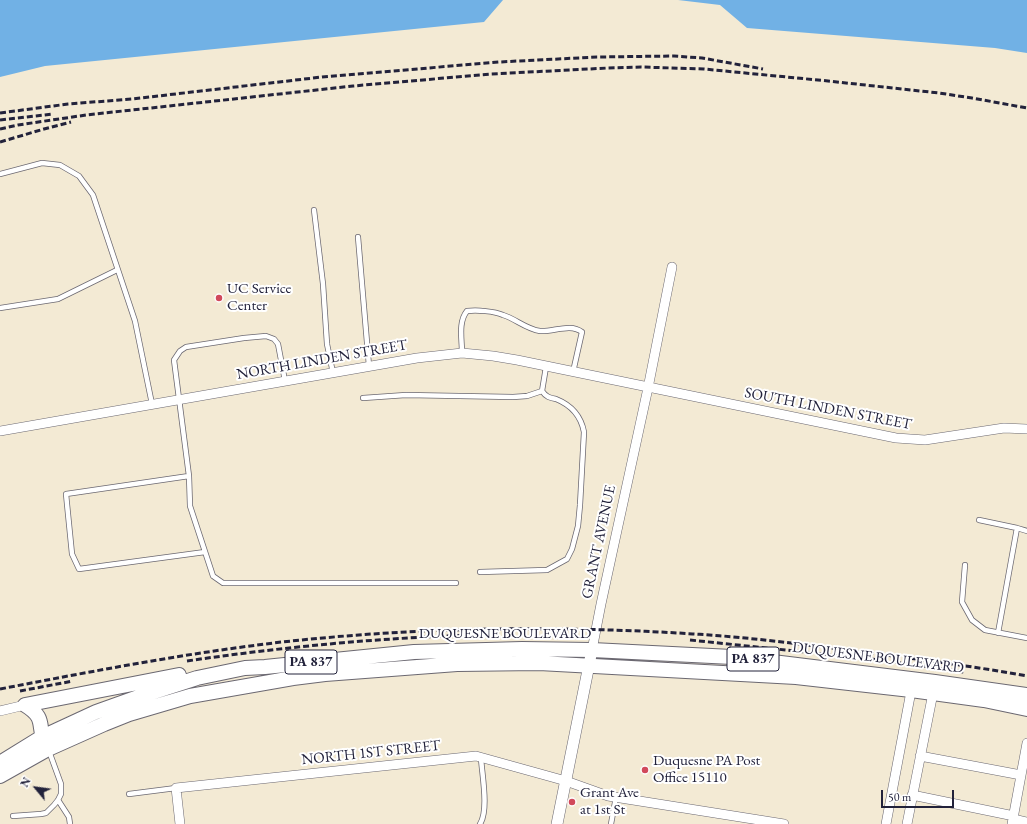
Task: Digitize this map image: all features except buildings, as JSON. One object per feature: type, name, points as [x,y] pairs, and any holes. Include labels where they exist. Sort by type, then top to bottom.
[{"type":"main road","name":"DUQUESNE BOULEVARD","points":[[0,776],[45,743],[96,712],[197,678],[245,668],[414,652],[522,649],[592,650],[732,657],[912,685]]},
{"type":"main road","name":"DUQUESNE BOULEVARD","points":[[0,763],[45,743],[190,696],[262,683],[325,674],[456,664],[539,662],[590,665]]},
{"type":"main road","name":"PA 837","points":[[590,665],[934,687],[1027,709]]},
{"type":"main road","points":[[26,705],[179,675],[245,668],[257,674],[262,683]]},
{"type":"main road","name":"DUQUESNE BOULEVARD","points":[[934,687],[1027,695]]},
{"type":"main road","points":[[26,705],[36,712],[39,717],[45,743]]},
{"type":"street","name":"GRANT AVENUE","points":[[557,824],[601,604],[648,388],[672,267]]},
{"type":"street","name":"NORTH LINDEN STREET","points":[[0,431],[369,366],[417,358],[462,353],[493,356],[648,388]]},
{"type":"street","name":"SOUTH LINDEN STREET","points":[[648,388],[896,438],[925,440],[1004,428],[1027,428]]},
{"type":"street","points":[[886,824],[912,685]]},
{"type":"street","points":[[907,824],[934,687]]},
{"type":"street","points":[[0,711],[26,705]]},
{"type":"street","points":[[1013,820],[1027,743]]},
{"type":"street","name":"NORTH 1ST STREET","points":[[176,788],[476,756],[566,781],[608,796],[778,823]]},
{"type":"street","points":[[920,756],[1021,775]]},
{"type":"street","points":[[176,788],[180,824]]},
{"type":"street","points":[[912,795],[1013,820],[1027,822]]},
{"type":"lane","points":[[0,174],[42,163],[60,164],[79,176],[93,195],[135,321],[152,404]]},
{"type":"lane","points":[[314,210],[323,284],[327,344],[333,373]]},
{"type":"lane","points":[[358,238],[369,366]]},
{"type":"lane","points":[[0,308],[58,299],[117,270]]},
{"type":"lane","points":[[462,353],[462,322],[467,311],[473,310],[503,314],[527,327],[540,331],[568,328],[577,329],[582,332],[573,372]]},
{"type":"lane","points":[[285,381],[278,344],[274,339],[266,336],[186,347],[180,350],[174,360],[189,476],[190,506],[213,576],[223,583],[456,583]]},
{"type":"lane","points":[[542,391],[546,367]]},
{"type":"lane","points":[[363,398],[406,395],[513,397],[527,396],[542,391]]},
{"type":"lane","points":[[480,572],[547,570],[567,559],[572,549],[578,526],[580,505],[584,432],[583,425],[568,405],[550,398],[542,391]]},
{"type":"lane","points":[[189,476],[66,494],[72,554],[79,569],[205,552]]},
{"type":"lane","points":[[979,520],[1027,531]]},
{"type":"lane","points":[[998,633],[1017,528]]},
{"type":"lane","points":[[965,565],[962,602],[972,620],[985,630],[1027,638]]},
{"type":"lane","points":[[13,816],[46,813],[58,800],[61,794],[61,784],[45,743]]},
{"type":"lane","points":[[480,824],[483,817],[484,808],[481,758]]},
{"type":"lane","points":[[129,794],[176,788]]},
{"type":"lane","points":[[611,824],[616,797]]},
{"type":"lane","points":[[58,800],[69,817],[70,824]]},
{"type":"water","points":[[0,0],[503,0],[484,22],[45,66],[0,77]]},
{"type":"water","points":[[678,0],[1027,0],[1027,53],[995,48],[747,28],[720,5]]},
{"type":"railway","points":[[0,113],[68,104],[132,99],[322,77],[499,62],[597,57],[674,56],[702,58],[763,69]]},
{"type":"railway","points":[[0,129],[86,115],[353,86],[491,74],[641,67],[704,69],[828,81],[939,93],[1027,108]]},
{"type":"railway","points":[[0,120],[53,114]]},
{"type":"railway","points":[[0,142],[71,122]]},
{"type":"railway","points":[[0,689],[105,669],[246,646],[392,633],[502,629],[613,630],[723,636],[903,657],[1027,676]]},
{"type":"railway","points":[[187,661],[258,651],[330,644],[402,638],[474,635]]},
{"type":"railway","points":[[690,640],[881,660]]},
{"type":"railway","points":[[895,662],[964,672]]},
{"type":"railway","points":[[20,691],[73,681]]},
{"type":"place","name":"UC Service Center","points":[[219,298]]},
{"type":"place","name":"Duquesne PA Post Office 15110","points":[[645,770]]},
{"type":"place","name":"Grant Ave at 1st St","points":[[572,802]]}]
